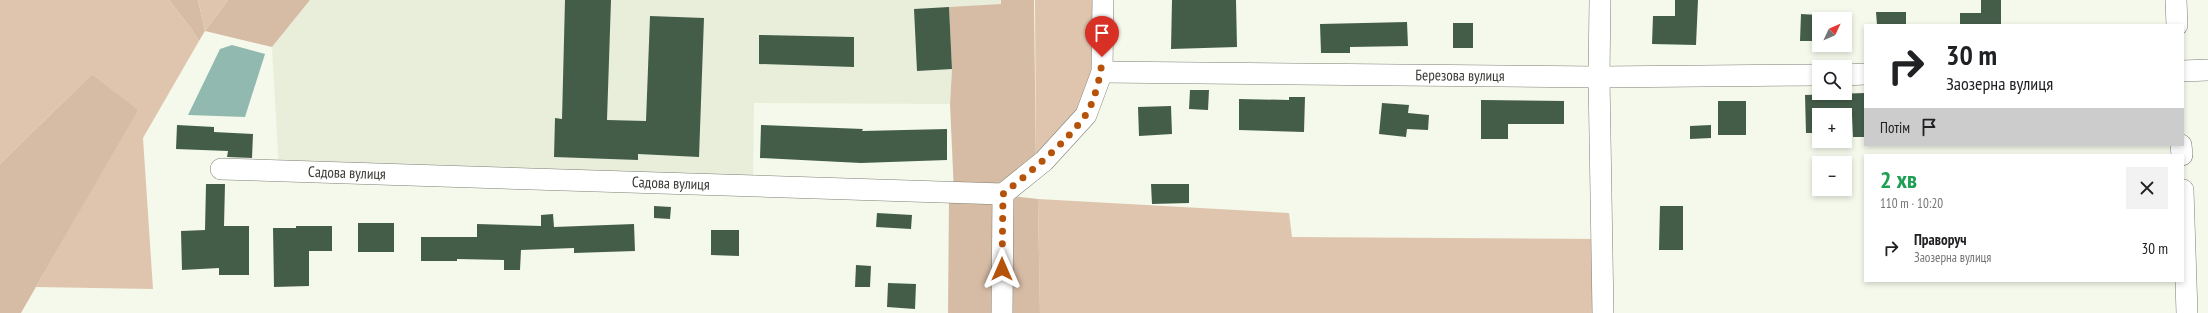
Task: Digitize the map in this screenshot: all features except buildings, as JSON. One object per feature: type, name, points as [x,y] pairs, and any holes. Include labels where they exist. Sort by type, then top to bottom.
[{"type":"street","points":[[1002,313],[1003,194],[1044,161],[1086,115],[1102,72],[1104,0]]},
{"type":"street","points":[[1600,0],[1599,77],[1603,313]]},
{"type":"street","points":[[2176,0],[2177,24]]},
{"type":"street","points":[[2184,71],[2208,70]]},
{"type":"street","name":"Березова вулиця","points":[[1102,72],[1599,77],[1812,75]]},
{"type":"street","points":[[1852,74],[1864,74]]},
{"type":"street","name":"Садова вулиця","points":[[220,168],[1003,194]]},
{"type":"street","points":[[2184,221],[2187,313]]},
{"type":"shaded area","points":[[0,0],[169,0],[199,41],[143,138],[153,289],[36,287],[137,110],[92,74],[0,164]]},
{"type":"shaded area","points":[[169,0],[198,0],[205,31],[199,41],[190,27]]},
{"type":"shaded area","points":[[198,0],[228,0],[205,31]]},
{"type":"shaded area","points":[[228,0],[310,0],[272,47],[205,31]]},
{"type":"shaded area","points":[[310,0],[1001,0],[1001,4],[952,69],[950,104],[754,103],[753,186],[279,170],[272,47]]},
{"type":"shaded area","points":[[1001,0],[1034,0],[1036,167],[1003,195],[1038,199],[1040,313],[948,313],[949,197],[954,193],[950,104],[952,69],[949,7],[1001,4]]},
{"type":"shaded area","points":[[1035,0],[1103,0],[1086,115],[1036,167]]},
{"type":"shaded area","points":[[92,74],[138,110],[21,313],[0,313],[0,164]]},
{"type":"shaded area","points":[[1038,199],[1289,213],[1292,237],[1602,239],[1603,313],[1040,313]]},
{"type":"water","points":[[232,45],[265,54],[245,117],[188,115],[220,49]]},
{"type":"route","points":[[1002,269],[1003,194],[1044,161],[1086,115],[1102,72],[1102,57]]}]
